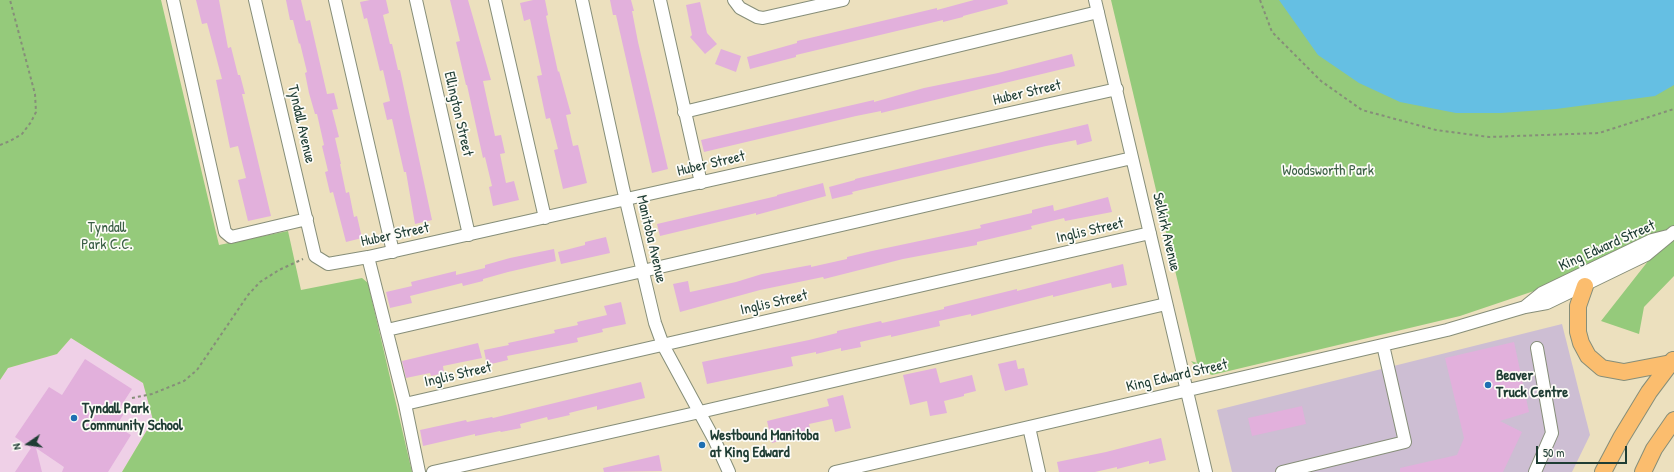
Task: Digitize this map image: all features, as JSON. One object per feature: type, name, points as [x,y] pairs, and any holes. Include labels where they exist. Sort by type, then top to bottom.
[{"type":"main road","points":[[1584,286],[1578,306],[1578,332],[1581,343],[1588,356],[1602,368],[1624,372],[1672,361]]},
{"type":"main road","points":[[1603,472],[1621,438],[1649,392],[1672,361]]},
{"type":"main road","points":[[1643,472],[1654,449],[1674,420]]},
{"type":"street","points":[[173,0],[226,232],[231,237],[307,219]]},
{"type":"street","name":"Tyndall Avenue","points":[[255,0],[315,256]]},
{"type":"street","points":[[335,0],[393,252]]},
{"type":"street","name":"Ellington Street","points":[[416,0],[469,235]]},
{"type":"street","points":[[495,0],[545,218]]},
{"type":"street","name":"Manitoba Avenue","points":[[582,0],[625,200],[655,323],[663,345],[715,441],[728,472]]},
{"type":"street","points":[[660,0],[701,183]]},
{"type":"street","points":[[734,0],[740,8],[757,17],[764,18],[842,0]]},
{"type":"street","name":"Selkirk Avenue","points":[[1096,0],[1206,472]]},
{"type":"street","points":[[684,112],[1098,12]]},
{"type":"street","name":"Huber Street","points":[[315,256],[328,264],[393,252],[1116,89]]},
{"type":"street","points":[[387,330],[1132,158]]},
{"type":"street","name":"Inglis Street","points":[[405,404],[1150,233]]},
{"type":"street","name":"King Edward Street","points":[[835,472],[885,466],[1029,427],[1447,330],[1525,307],[1547,303],[1646,256],[1671,234]]},
{"type":"street","name":"King Edward Street","points":[[1525,307],[1542,292],[1652,240],[1671,234]]},
{"type":"street","points":[[368,257],[405,404],[419,472]]},
{"type":"street","points":[[433,472],[1166,304]]},
{"type":"street","points":[[1282,472],[1404,442],[1383,345]]},
{"type":"street","points":[[1535,472],[1552,433],[1537,348]]},
{"type":"street","points":[[1029,427],[1039,472]]},
{"type":"path","points":[[0,145],[10,142],[22,134],[36,112],[35,94],[10,0]]},
{"type":"path","points":[[1260,0],[1272,32],[1321,81],[1362,110],[1436,130],[1490,138],[1599,132],[1674,109]]},
{"type":"path","points":[[132,398],[152,394],[184,381],[197,370],[240,305],[260,282],[279,270],[307,257],[315,256]]},
{"type":"shaded area","points":[[1562,324],[1590,435],[1572,472],[1232,472],[1217,410]]},
{"type":"shaded area","points":[[71,338],[143,383],[153,420],[122,472],[0,472],[0,380],[8,368],[57,354]]},
{"type":"green space","name":"Tyndall Park C.C.","points":[[0,0],[161,0],[219,245],[288,231],[301,290],[362,278],[368,283],[412,472],[122,472],[153,420],[143,383],[71,338],[57,354],[8,368],[0,380]]},
{"type":"green space","name":"Woodsworth Park","points":[[1111,0],[1674,0],[1674,276],[1644,307],[1639,334],[1601,321],[1667,237],[1534,291],[1460,316],[1212,375],[1197,368],[1191,361],[1197,363]]},
{"type":"water","points":[[1279,0],[1674,0],[1674,85],[1655,96],[1556,109],[1501,113],[1456,113],[1400,102],[1359,83],[1318,55]]},
{"type":"building","points":[[196,0],[219,0],[228,48],[231,47],[238,75],[240,75],[245,94],[242,94],[271,216],[248,221],[238,180],[246,178],[238,146],[230,148],[216,80],[222,79],[207,23],[202,24]]},
{"type":"building","points":[[286,0],[301,0],[306,21],[310,20],[327,94],[334,93],[338,109],[332,110],[339,137],[335,138],[340,164],[346,193],[349,192],[354,217],[357,216],[362,238],[346,242],[333,192],[330,193],[325,172],[328,171],[322,146],[324,145],[317,114],[315,114],[309,93],[305,73],[307,72],[300,43],[299,44],[293,20],[290,20]]},
{"type":"building","points":[[370,0],[386,0],[389,13],[383,15],[398,70],[400,70],[432,220],[415,224],[406,172],[404,172],[392,119],[387,120],[383,103],[390,101],[383,70],[380,71],[367,18],[364,19],[360,2]]},
{"type":"building","points":[[450,0],[468,0],[491,80],[483,81],[495,136],[501,135],[505,153],[500,154],[506,183],[514,181],[519,200],[493,206],[489,187],[492,186],[485,157],[483,158],[456,42],[460,41]]},
{"type":"building","points":[[533,0],[545,0],[548,15],[546,16],[558,72],[559,71],[571,114],[566,115],[573,146],[578,145],[587,183],[563,189],[554,150],[558,149],[550,118],[546,119],[537,76],[542,75],[530,19],[524,21],[520,3]]},
{"type":"building","points":[[610,0],[631,0],[638,42],[668,169],[652,173],[616,15],[613,15]]},
{"type":"building","points":[[974,0],[1007,0],[1008,4],[943,22],[943,20],[796,55],[796,57],[750,69],[747,57],[797,43],[797,41],[937,8],[937,10]]},
{"type":"building","points":[[700,2],[707,33],[717,44],[705,54],[690,37],[692,35],[686,5]]},
{"type":"building","points":[[721,49],[741,56],[736,72],[715,64]]},
{"type":"building","points":[[1072,54],[1075,66],[881,113],[881,111],[856,116],[704,152],[701,140],[874,100],[874,102],[924,88],[998,73]]},
{"type":"building","points":[[1088,124],[1092,141],[1077,145],[1076,140],[1046,146],[852,192],[853,194],[832,199],[829,187],[855,179]]},
{"type":"building","points":[[823,183],[826,196],[756,215],[756,213],[660,236],[657,224],[777,196]]},
{"type":"building","points":[[1108,197],[1112,212],[1065,221],[1064,218],[1031,226],[1032,229],[977,242],[977,245],[903,259],[824,279],[823,277],[760,290],[680,312],[673,284],[688,281],[690,292],[736,282],[762,274],[811,265],[811,267],[847,259],[847,257],[872,251],[981,228],[980,225],[1032,213],[1032,210],[1053,205],[1054,211]]},
{"type":"building","points":[[606,237],[610,253],[561,264],[558,252],[585,245],[585,242]]},
{"type":"building","points":[[554,249],[556,261],[508,272],[463,286],[462,283],[410,296],[412,303],[390,308],[386,292],[412,286],[411,282],[456,271],[456,275],[485,268],[485,265],[510,258]]},
{"type":"building","points":[[1123,264],[1127,285],[1112,288],[1111,283],[1053,297],[1053,295],[971,316],[971,314],[939,321],[940,326],[860,342],[861,347],[841,351],[841,348],[816,354],[816,352],[791,357],[793,366],[707,384],[702,362],[809,340],[837,333],[837,331],[881,321],[882,323],[944,309],[944,307],[1017,289],[1017,291]]},
{"type":"building","points":[[621,302],[626,324],[602,329],[603,332],[577,338],[578,342],[507,356],[508,360],[487,365],[484,350],[509,345],[508,343],[555,333],[554,330],[578,325],[577,322],[607,315],[604,306]]},
{"type":"building","name":"Beaver Truck Centre","points":[[1514,342],[1529,412],[1500,421],[1522,432],[1503,472],[1400,472],[1400,468],[1457,455],[1464,438],[1445,358]]},
{"type":"building","points":[[478,343],[482,358],[443,366],[444,373],[431,376],[430,373],[406,378],[402,361]]},
{"type":"building","name":"Tyndall Park Community School","points":[[85,359],[132,389],[119,409],[125,412],[116,426],[131,435],[108,472],[62,472],[64,467],[36,448],[42,472],[15,472],[31,448],[15,437],[49,387],[62,395]]},
{"type":"building","points":[[1016,360],[1018,369],[1024,368],[1028,385],[1005,391],[998,364]]},
{"type":"building","points":[[936,368],[940,383],[972,375],[976,391],[944,401],[947,413],[930,416],[927,401],[910,405],[903,375]]},
{"type":"building","points":[[641,382],[645,398],[597,410],[597,406],[569,413],[570,415],[548,420],[547,417],[520,424],[521,428],[475,436],[475,434],[423,446],[420,430],[466,420],[467,422],[493,418]]},
{"type":"building","points":[[843,395],[851,428],[835,432],[832,419],[809,424],[812,437],[795,441],[795,437],[772,443],[767,421],[829,406],[827,399]]},
{"type":"building","points":[[1302,406],[1306,424],[1252,436],[1248,418]]},
{"type":"building","points":[[1161,438],[1166,460],[1149,464],[1149,461],[1117,469],[1117,467],[1095,472],[1059,472],[1057,462],[1106,452]]},
{"type":"building","points":[[659,455],[662,471],[604,472],[603,468]]},
{"type":"place","name":"Beaver Truck Centre","points":[[1488,385]]},
{"type":"place","name":"Tyndall Park Community School","points":[[74,418]]},
{"type":"place","name":"Westbound Manitoba at King Edward","points":[[702,445]]}]
